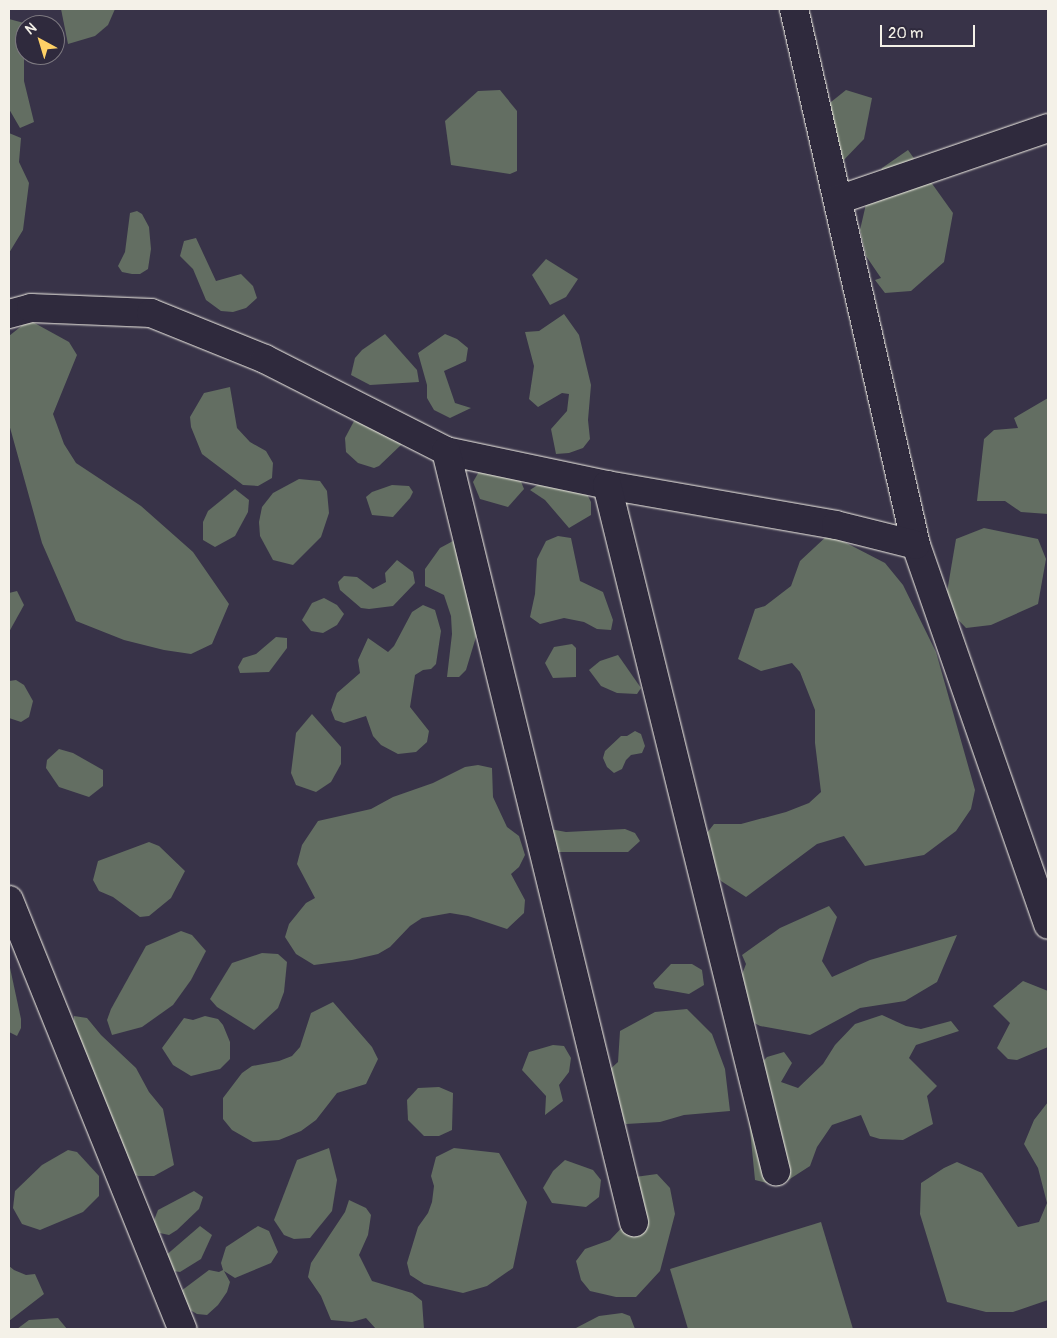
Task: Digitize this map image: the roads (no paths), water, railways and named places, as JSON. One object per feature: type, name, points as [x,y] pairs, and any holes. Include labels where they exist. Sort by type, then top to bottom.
[{"type":"street","points":[[794,9],[916,545],[1048,925]]},
{"type":"street","points":[[838,200],[1048,128]]},
{"type":"street","points":[[9,314],[31,308],[151,313],[265,359],[446,451],[607,485],[836,525],[916,545]]},
{"type":"street","points":[[446,451],[634,1222]]},
{"type":"street","points":[[607,485],[776,1171]]},
{"type":"street","points":[[9,900],[182,1329]]}]
